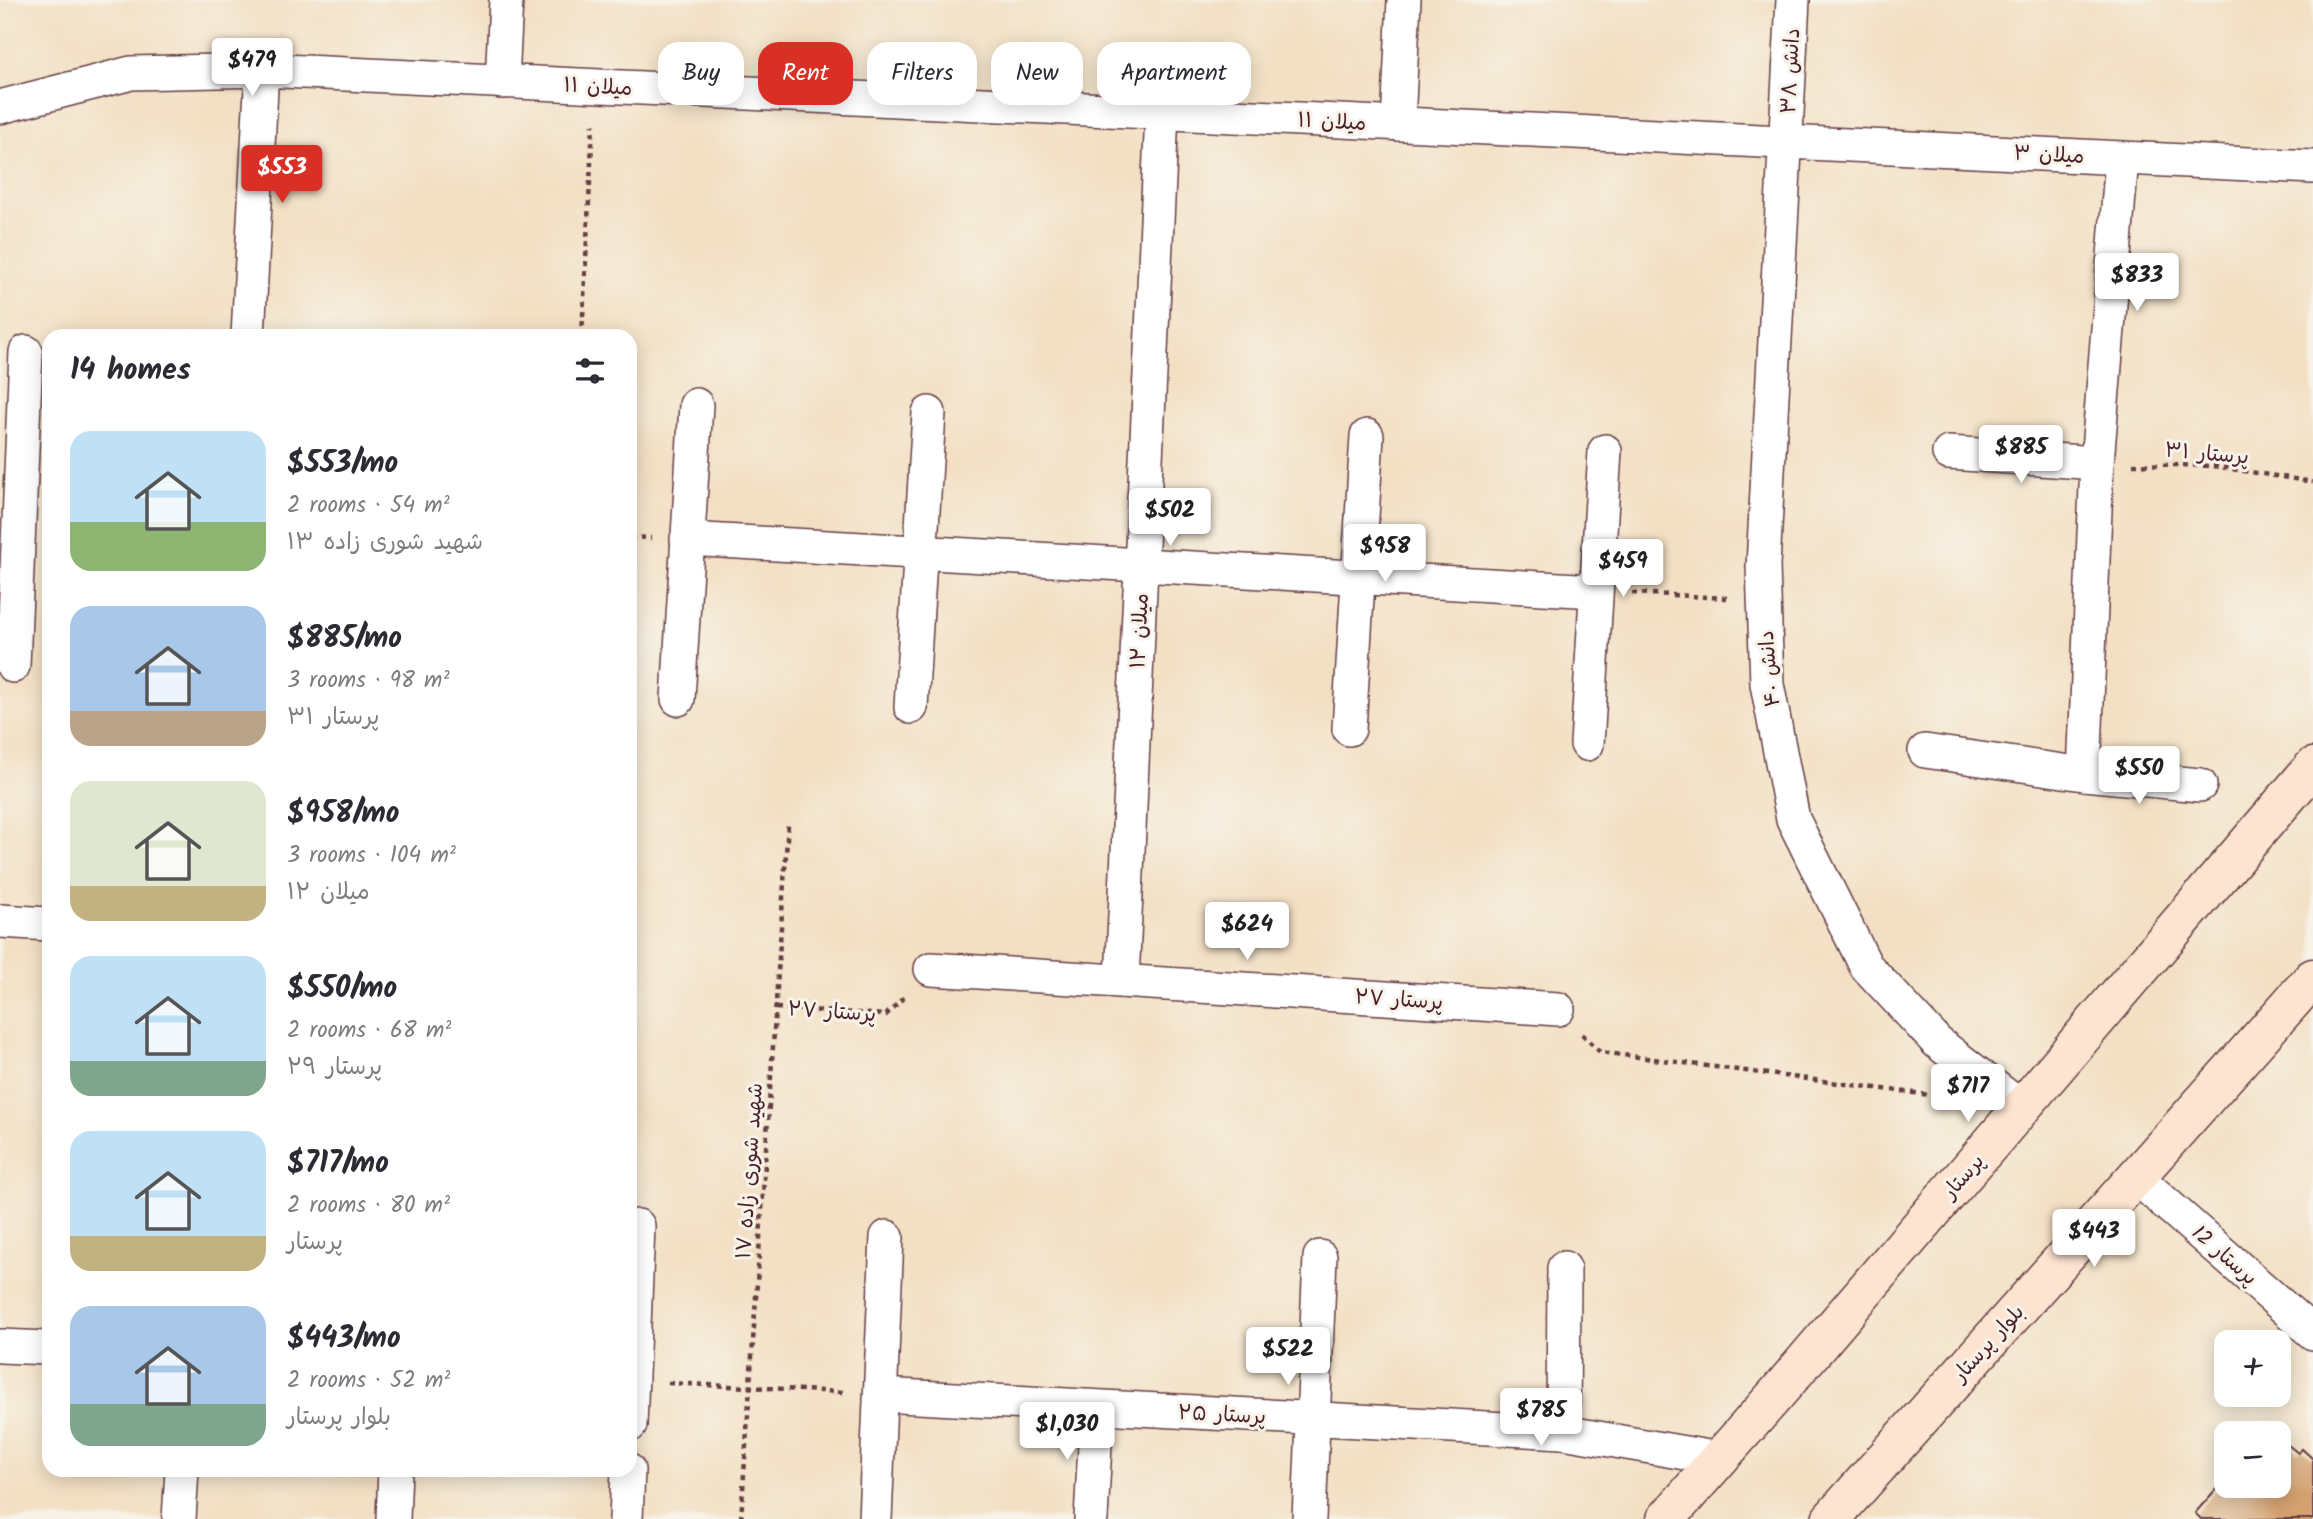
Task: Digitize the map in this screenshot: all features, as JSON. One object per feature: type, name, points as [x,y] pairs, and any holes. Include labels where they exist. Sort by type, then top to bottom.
[{"type":"main road","name":"پرستار","points":[[1666,1519],[2022,1108],[2313,766]]},
{"type":"main road","name":"بلوار پرستار","points":[[1830,1519],[2313,978]]},
{"type":"street","points":[[502,82],[506,0]]},
{"type":"street","points":[[1398,124],[1404,0]]},
{"type":"street","name":"دانش ۳۸","points":[[1786,142],[1793,0]]},
{"type":"street","points":[[248,329],[262,70]]},
{"type":"street","name":"میلان ۱۱","points":[[0,107],[131,73],[262,70],[1786,142]]},
{"type":"street","name":"میلان ۱۲","points":[[1122,981],[1162,113]]},
{"type":"street","name":"میلان ۳","points":[[1786,142],[2313,166]]},
{"type":"street","name":"دانش ۴۰","points":[[1786,142],[1763,566],[1767,684],[1793,819],[1866,966],[1937,1042],[2022,1108]]},
{"type":"street","points":[[2084,774],[2097,463],[2122,158]]},
{"type":"street","points":[[13,666],[23,504],[26,352]]},
{"type":"street","points":[[678,699],[696,405]]},
{"type":"street","points":[[911,707],[929,413]]},
{"type":"street","points":[[1349,729],[1367,436]]},
{"type":"street","points":[[1587,744],[1605,451]]},
{"type":"street","points":[[1949,453],[2097,463]]},
{"type":"street","points":[[687,539],[1596,591]]},
{"type":"street","points":[[1925,751],[2084,774],[2200,785]]},
{"type":"street","points":[[0,921],[42,924]]},
{"type":"street","name":"پرستار ۲۷","points":[[931,968],[1558,1009]]},
{"type":"street","name":"پرستار 12","points":[[2136,1177],[2313,1333]]},
{"type":"street","points":[[637,1248],[638,1226]]},
{"type":"street","points":[[876,1519],[887,1237]]},
{"type":"street","points":[[1309,1519],[1320,1257]]},
{"type":"street","points":[[1563,1432],[1564,1268]]},
{"type":"street","points":[[0,1346],[42,1348]]},
{"type":"street","name":"پرستار ۲۵","points":[[881,1395],[1563,1432],[1720,1459]]},
{"type":"street","points":[[1091,1519],[1097,1407]]},
{"type":"street","points":[[179,1519],[182,1477]]},
{"type":"street","points":[[393,1519],[395,1477]]},
{"type":"street","points":[[626,1519],[628,1477]]},
{"type":"path","points":[[582,329],[595,86]]},
{"type":"path","name":"پرستار ۳۱","points":[[2097,463],[2213,466],[2313,482]]},
{"type":"path","points":[[1596,591],[1764,600]]},
{"type":"path","name":"شهید شوری زاده ۱۷","points":[[741,1519],[788,824]]},
{"type":"path","name":"پرستار ۲۷","points":[[776,1008],[886,1015],[931,968]]},
{"type":"path","points":[[1558,1009],[1600,1052],[1954,1099]]},
{"type":"path","points":[[637,1380],[881,1395]]},
{"type":"building","points":[[2291,1447],[2298,1453],[2302,1449],[2313,1459],[2313,1519],[2201,1519],[2195,1513],[2214,1492],[2214,1498],[2291,1498]]}]
